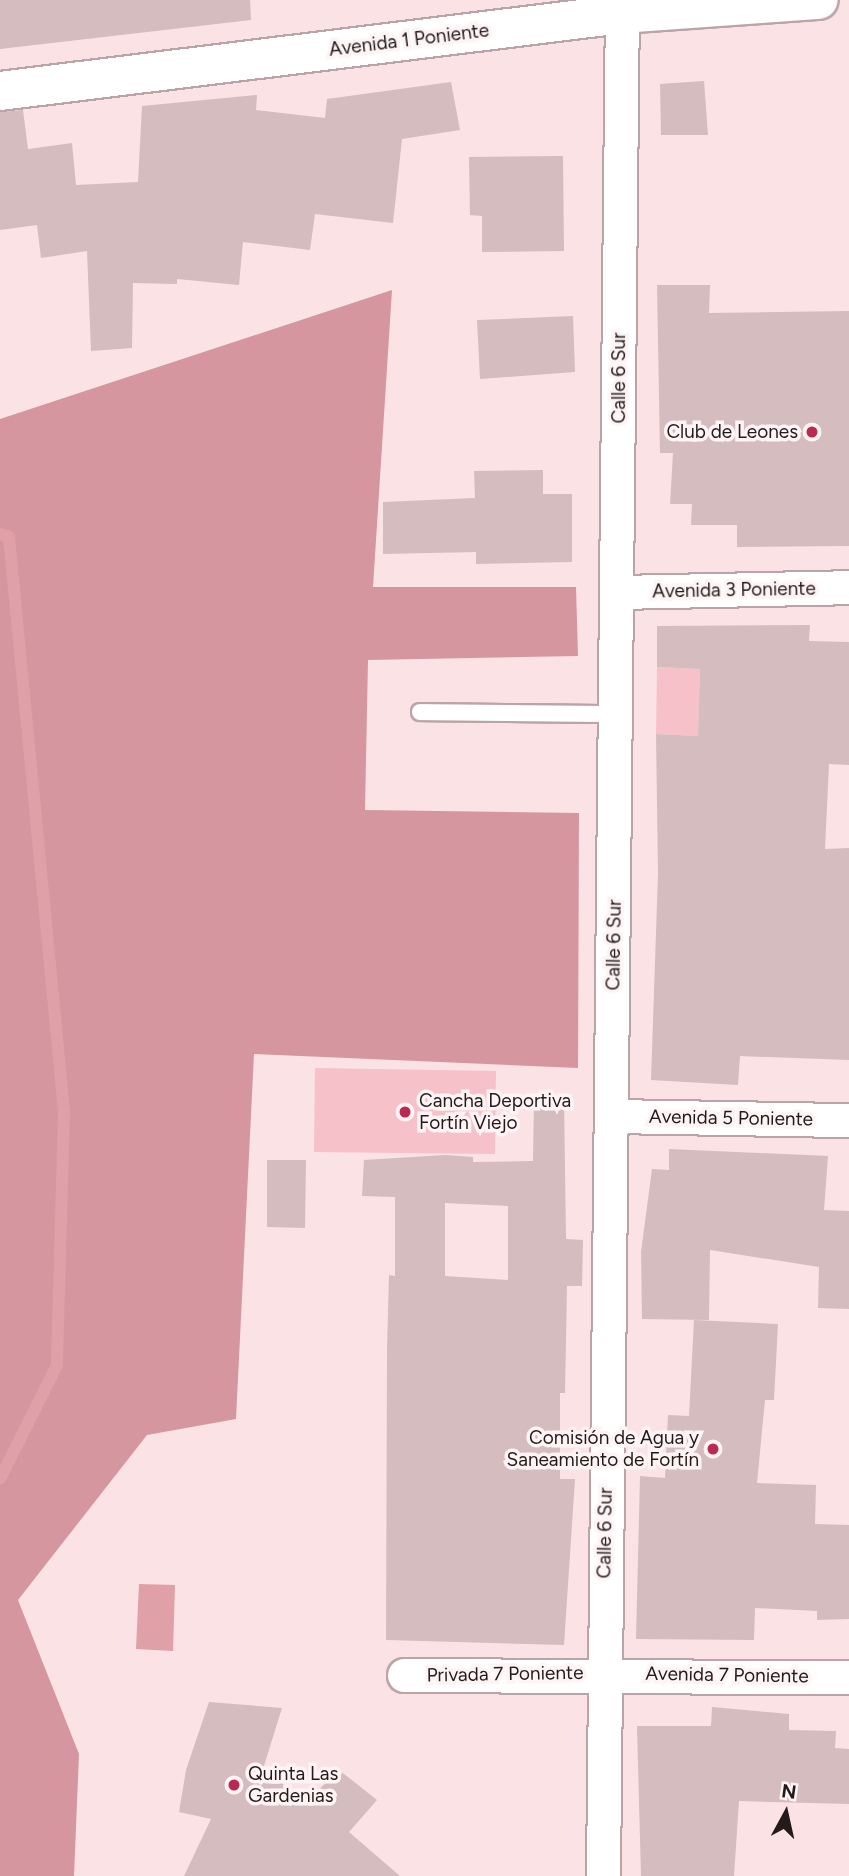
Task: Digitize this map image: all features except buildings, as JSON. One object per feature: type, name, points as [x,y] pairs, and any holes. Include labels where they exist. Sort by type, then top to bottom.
[{"type":"street","name":"Avenida 1 Poniente","points":[[0,91],[622,7],[818,0]]},
{"type":"street","name":"Calle 6 Sur","points":[[603,1876],[617,714],[622,7]]},
{"type":"street","name":"Avenida 3 Poniente","points":[[618,592],[849,587]]},
{"type":"street","name":"Avenida 5 Poniente","points":[[612,1116],[849,1120]]},
{"type":"street","name":"Privada 7 Poniente","points":[[404,1675],[606,1672]]},
{"type":"street","name":"Avenida 7 Poniente","points":[[606,1672],[849,1677]]},
{"type":"lane","points":[[420,712],[617,714]]},
{"type":"shaded area","points":[[392,290],[373,587],[576,587],[578,656],[368,660],[365,810],[579,813],[578,1068],[254,1054],[236,1419],[147,1435],[18,1600],[79,1754],[74,1876],[0,1876],[0,419]]},
{"type":"shaded area","points":[[657,667],[700,669],[698,736],[656,734]]},
{"type":"shaded area","name":"Cancha Deportiva Fortín Viejo","points":[[315,1068],[496,1071],[495,1154],[314,1152]]},
{"type":"shaded area","points":[[139,1584],[175,1585],[173,1651],[136,1649]]},
{"type":"waterway","points":[[0,534],[9,537],[64,1111],[57,1365],[0,1479]]},
{"type":"place","name":"Club de Leones","points":[[812,432]]},
{"type":"place","name":"Cancha Deportiva Fortín Viejo","points":[[405,1112]]},
{"type":"place","name":"Comisión de Agua y Saneamiento de Fortín","points":[[713,1449]]},
{"type":"place","name":"Quinta Las Gardenias","points":[[234,1785]]}]
